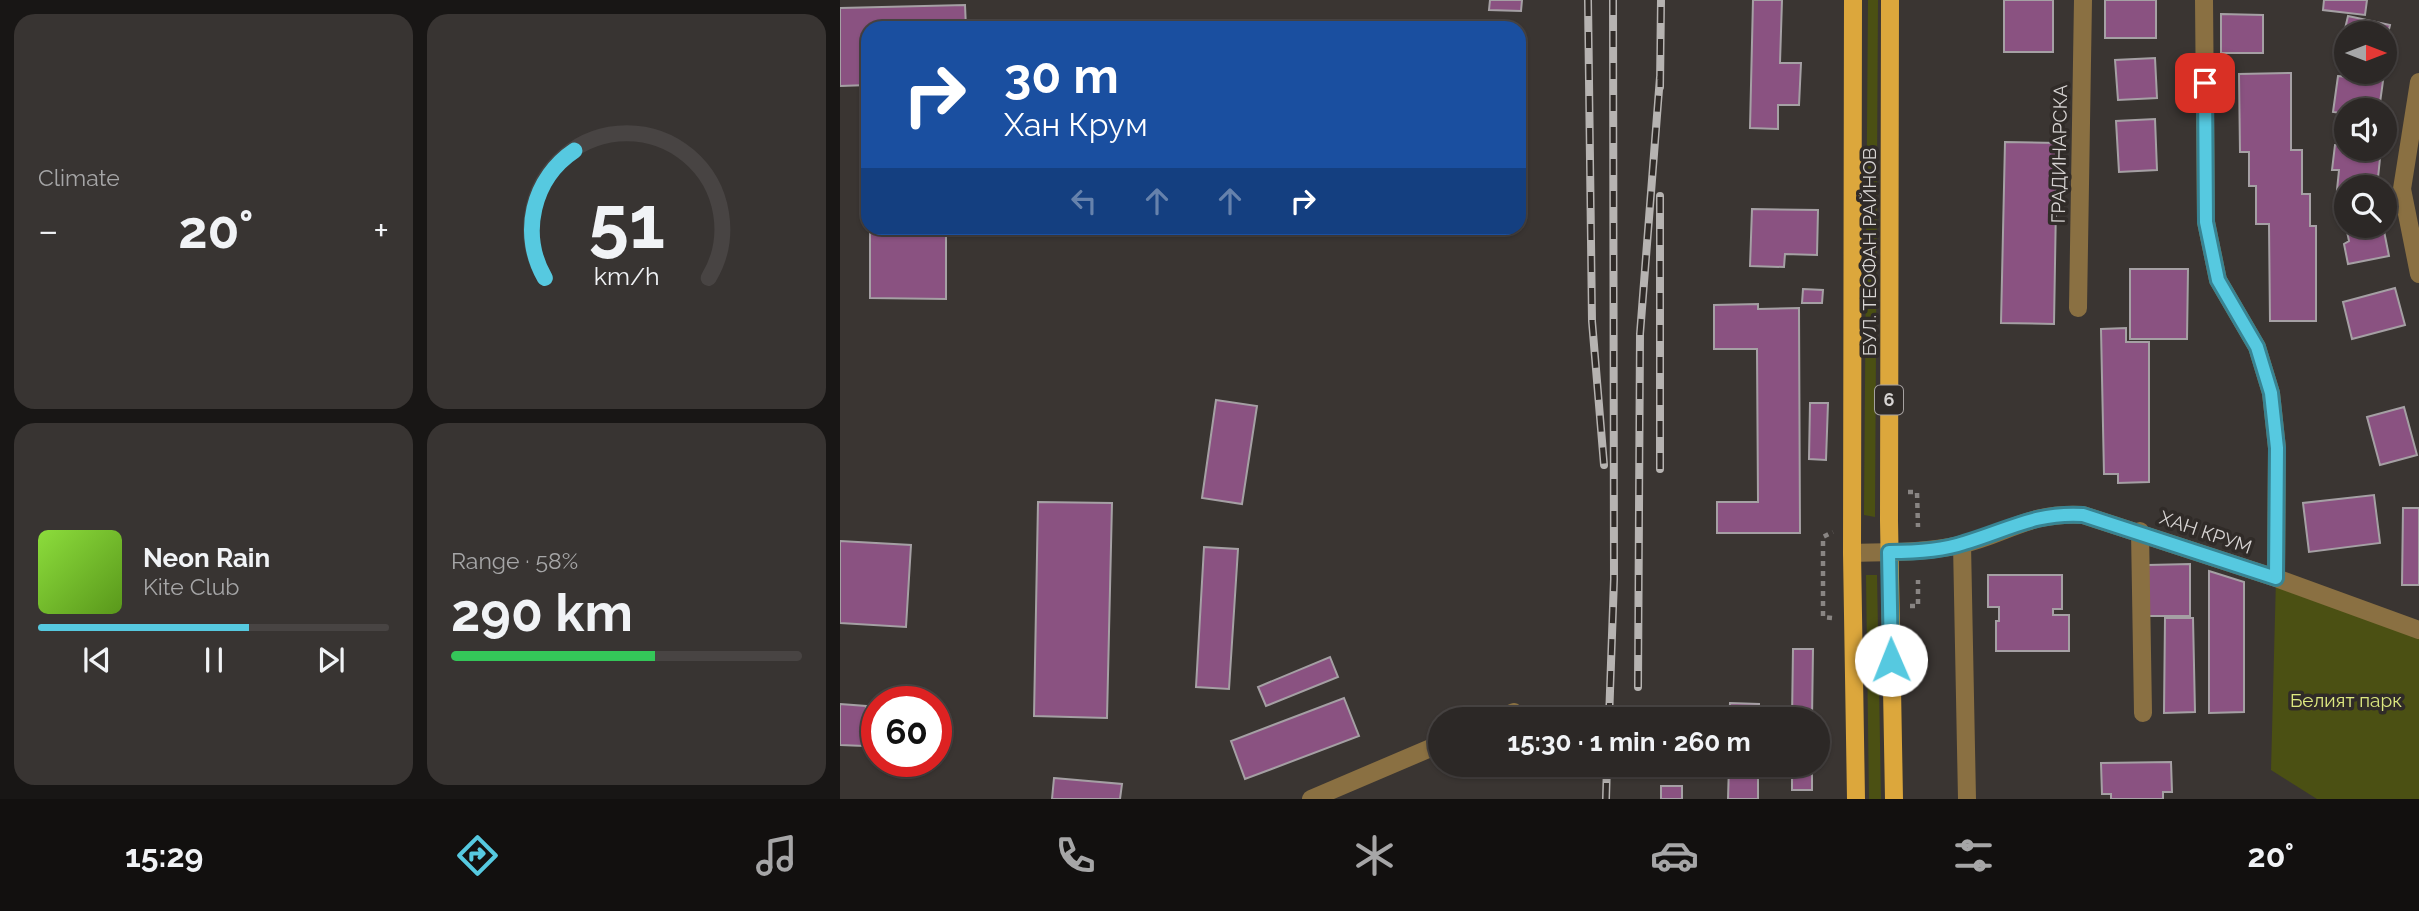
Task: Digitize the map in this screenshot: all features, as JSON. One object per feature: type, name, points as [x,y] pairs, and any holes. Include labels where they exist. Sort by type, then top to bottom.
[{"type":"main road","name":"БУЛ. ТЕОФАН РАЙНОВ","points":[[1853,0],[1852,553],[1856,799]]},
{"type":"main road","name":"БУЛ. ТЕОФАН РАЙНОВ","points":[[1890,0],[1889,552],[1894,799]]},
{"type":"street","name":"ГРАДИНАРСКА","points":[[2078,308],[2083,0]]},
{"type":"street","points":[[2204,0],[2206,222],[2218,280],[2257,347],[2271,393],[2277,448],[2276,578]]},
{"type":"street","points":[[2419,82],[2402,189],[2419,274]]},
{"type":"street","name":"ХАН КРУМ","points":[[1852,553],[1962,544],[2029,519],[2055,513],[2083,515],[2140,531],[2419,630]]},
{"type":"street","points":[[2140,531],[2143,713]]},
{"type":"street","points":[[1962,544],[1967,799]]},
{"type":"street","points":[[1311,799],[1428,749]]},
{"type":"path","points":[[1917,492],[1918,527]]},
{"type":"path","points":[[1824,537],[1824,617]]},
{"type":"path","points":[[1918,580],[1918,606]]},
{"type":"green space","points":[[1868,0],[1878,0],[1875,517],[1864,515]]},
{"type":"green space","points":[[1866,575],[1877,575],[1881,799],[1869,799]]},
{"type":"green space","name":"Белият парк","points":[[2276,578],[2419,630],[2419,799],[2317,799],[2271,770]]},
{"type":"building","points":[[1490,0],[1522,0],[1521,11],[1489,10]]},
{"type":"building","points":[[1753,0],[1782,0],[1780,63],[1801,63],[1799,105],[1778,105],[1778,129],[1750,128]]},
{"type":"building","points":[[2004,0],[2053,0],[2053,52],[2004,52]]},
{"type":"building","points":[[2105,0],[2156,0],[2156,38],[2105,38]]},
{"type":"building","points":[[2324,0],[2367,0],[2365,15],[2323,10]]},
{"type":"building","points":[[965,5],[966,21],[861,21],[861,85],[840,86],[840,8]]},
{"type":"building","points":[[2221,14],[2263,15],[2263,53],[2221,53]]},
{"type":"building","points":[[2348,16],[2371,21],[2347,21]]},
{"type":"building","points":[[2155,58],[2157,98],[2118,100],[2115,60]]},
{"type":"building","points":[[2291,73],[2291,150],[2302,150],[2302,194],[2310,194],[2310,226],[2316,226],[2316,321],[2270,321],[2269,224],[2256,224],[2256,186],[2249,186],[2249,152],[2240,152],[2239,74]]},
{"type":"building","points":[[2337,84],[2383,84],[2381,98],[2335,98]]},
{"type":"building","points":[[2155,119],[2157,170],[2119,172],[2116,121]]},
{"type":"building","points":[[2005,142],[2057,143],[2054,324],[2001,323]]},
{"type":"building","points":[[2334,153],[2334,161],[2380,161],[2378,175],[2338,175],[2339,170],[2332,170]]},
{"type":"building","points":[[1752,209],[1818,210],[1817,255],[1785,254],[1784,267],[1750,266]]},
{"type":"building","points":[[870,235],[946,235],[946,299],[870,298]]},
{"type":"building","points":[[2348,238],[2385,238],[2389,256],[2348,264],[2344,244],[2349,241]]},
{"type":"building","points":[[2130,269],[2188,269],[2187,339],[2130,339]]},
{"type":"building","points":[[2395,288],[2405,325],[2352,339],[2343,302]]},
{"type":"building","points":[[1803,289],[1823,290],[1822,303],[1802,303]]},
{"type":"building","points":[[1758,304],[1758,309],[1799,308],[1800,533],[1717,533],[1717,502],[1758,502],[1757,349],[1714,349],[1714,305]]},
{"type":"building","points":[[2126,328],[2126,342],[2149,342],[2149,482],[2118,483],[2118,474],[2104,474],[2101,329]]},
{"type":"building","points":[[1216,400],[1257,406],[1242,504],[1202,498]]},
{"type":"building","points":[[1810,403],[1828,403],[1826,460],[1809,459]]},
{"type":"building","points":[[2404,407],[2417,455],[2380,465],[2367,417]]},
{"type":"building","points":[[2374,495],[2380,543],[2309,552],[2303,503]]},
{"type":"building","points":[[1038,502],[1112,503],[1107,718],[1034,716]]},
{"type":"building","points":[[2403,508],[2419,508],[2419,585],[2402,585]]},
{"type":"building","points":[[840,541],[911,545],[906,627],[840,623]]},
{"type":"building","points":[[1204,547],[1238,549],[1229,689],[1196,687]]},
{"type":"building","points":[[2190,564],[2190,616],[2148,616],[2148,565]]},
{"type":"building","points":[[2209,571],[2244,582],[2244,712],[2209,713]]},
{"type":"building","points":[[1988,575],[2062,575],[2062,609],[2053,609],[2053,615],[2069,615],[2069,651],[1996,651],[1999,607],[1988,607]]},
{"type":"building","points":[[2165,618],[2193,618],[2195,712],[2164,713]]},
{"type":"building","points":[[1793,649],[1813,649],[1812,707],[1792,707]]},
{"type":"building","points":[[1330,657],[1338,677],[1266,706],[1258,687]]},
{"type":"building","points":[[1344,698],[1359,736],[1245,779],[1231,741]]},
{"type":"building","points":[[1730,703],[1759,704],[1759,707],[1730,707]]},
{"type":"building","points":[[840,704],[861,706],[861,746],[840,745]]},
{"type":"building","points":[[2171,762],[2172,792],[2163,792],[2163,799],[2111,799],[2111,794],[2102,794],[2101,763]]},
{"type":"building","points":[[1729,777],[1758,777],[1758,799],[1728,799]]},
{"type":"building","points":[[1792,777],[1812,777],[1812,790],[1792,790]]},
{"type":"building","points":[[1054,778],[1122,784],[1120,799],[1052,799]]},
{"type":"building","points":[[1661,786],[1682,786],[1682,799],[1661,799]]},
{"type":"railway","points":[[1588,0],[1592,321],[1604,465]]},
{"type":"railway","points":[[1609,707],[1614,579],[1613,0]]},
{"type":"railway","points":[[1660,87],[1661,0]]},
{"type":"railway","points":[[1638,687],[1640,334],[1660,77]]},
{"type":"railway","points":[[1660,196],[1660,469]]},
{"type":"railway","points":[[1606,799],[1607,777]]},
{"type":"route","points":[[1891,660],[1889,552],[1909,552],[1962,544],[2029,519],[2055,513],[2083,515],[2140,531],[2276,578],[2277,448],[2271,393],[2257,347],[2218,280],[2206,222],[2205,83]]}]
